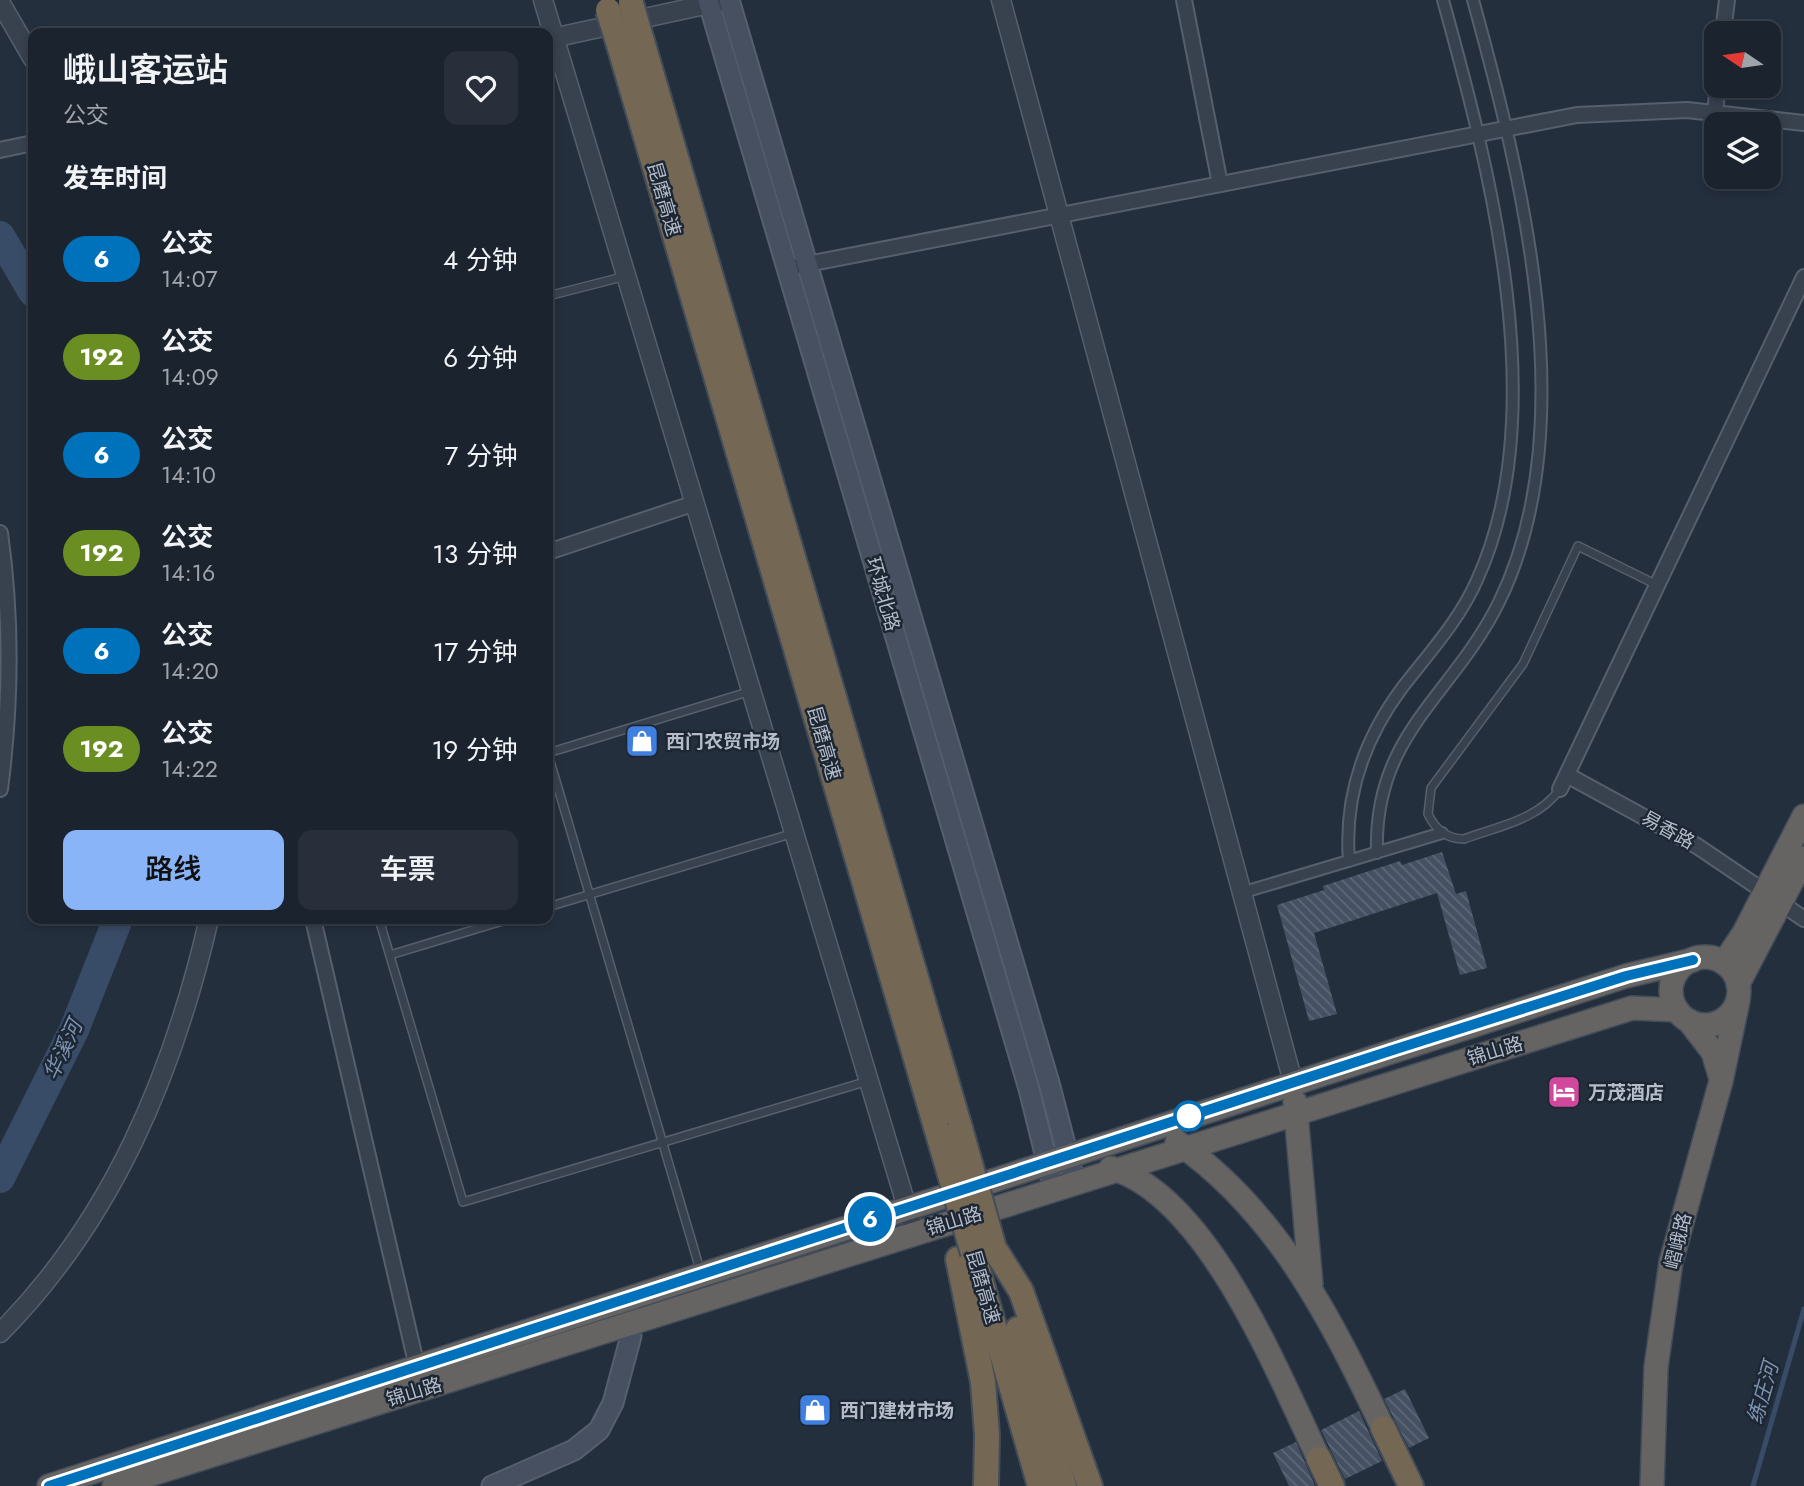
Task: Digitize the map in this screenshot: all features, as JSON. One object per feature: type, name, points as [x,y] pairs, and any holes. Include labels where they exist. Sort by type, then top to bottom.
[{"type":"highway","name":"昆磨高速","points":[[619,3],[904,1015],[941,1129]]},
{"type":"highway","name":"昆磨高速","points":[[630,43],[941,1129],[1040,1486]]},
{"type":"highway","name":"嶍峨路","points":[[1652,1486],[1656,1367],[1671,1262],[1721,1081],[1738,992],[1804,816]]},
{"type":"highway","name":"嶍峨路","points":[[1724,963],[1804,858]]},
{"type":"highway","points":[[1683,1016],[1707,1026],[1717,1024],[1732,1014],[1738,992],[1736,975],[1724,963],[1707,957],[1693,960],[1683,966],[1673,981],[1672,993],[1683,1016],[1713,1052],[1721,1081]]},
{"type":"highway","name":"锦山路","points":[[49,1486],[1293,1082],[1626,976],[1693,960]]},
{"type":"highway","name":"锦山路","points":[[114,1486],[1632,1008],[1683,1016]]},
{"type":"highway","points":[[1293,1082],[1312,1287]]},
{"type":"highway","points":[[1154,1127],[1186,1149],[1250,1207],[1312,1287],[1411,1486]]},
{"type":"highway","points":[[941,1129],[975,1253],[987,1435],[986,1486]]},
{"type":"highway","points":[[1058,1158],[1118,1170],[1161,1198],[1210,1248],[1252,1324],[1332,1486]]},
{"type":"highway","name":"昆磨高速","points":[[975,1253],[1065,1486]]},
{"type":"highway","points":[[975,1253],[1021,1291],[1090,1486]]},
{"type":"main road","name":"环城北路","points":[[718,1],[807,265],[1065,1187]]},
{"type":"main road","name":"环城北路","points":[[718,1],[787,268],[1026,1075],[1058,1158]]},
{"type":"main road","points":[[492,1486],[574,1450],[599,1430],[612,1403],[632,1323],[624,1299]]},
{"type":"street","points":[[543,0],[549,28]]},
{"type":"street","points":[[1001,0],[1057,216],[1293,1082]]},
{"type":"street","points":[[1184,0],[1220,184]]},
{"type":"street","points":[[1349,861],[1349,817],[1361,763],[1387,710],[1464,607],[1490,547],[1503,497],[1511,426],[1510,347],[1499,241],[1479,133],[1443,0]]},
{"type":"street","points":[[1377,853],[1379,808],[1395,755],[1419,715],[1462,661],[1491,617],[1515,565],[1532,502],[1540,428],[1539,340],[1527,237],[1507,127],[1473,0]]},
{"type":"street","points":[[1724,21],[1727,0]]},
{"type":"street","points":[[553,39],[718,1]]},
{"type":"street","points":[[0,2],[28,50]]},
{"type":"street","points":[[553,45],[626,276],[915,1234]]},
{"type":"street","points":[[1715,111],[1717,98]]},
{"type":"street","points":[[787,268],[1507,127],[1613,112],[1715,111],[1804,123]]},
{"type":"street","points":[[0,150],[28,144]]},
{"type":"street","points":[[1560,789],[1804,277]]},
{"type":"street","points":[[553,550],[695,503]]},
{"type":"street","points":[[0,533],[10,651],[6,738],[0,789]]},
{"type":"street","name":"易香路","points":[[1567,775],[1697,846],[1804,919]]},
{"type":"street","points":[[1241,893],[1442,833]]},
{"type":"street","points":[[0,1333],[60,1266],[118,1175],[166,1068],[208,924]]},
{"type":"street","points":[[314,924],[417,1367]]},
{"type":"lane","points":[[553,295],[626,276]]},
{"type":"lane","points":[[1560,789],[1548,806],[1532,815],[1464,839],[1442,833],[1428,814],[1431,789],[1523,664],[1578,546],[1657,585]]},
{"type":"lane","points":[[553,751],[751,691]]},
{"type":"lane","points":[[553,770],[701,1274]]},
{"type":"lane","points":[[553,906],[794,833]]},
{"type":"lane","points":[[381,924],[463,1202],[869,1081]]},
{"type":"lane","points":[[390,954],[492,924]]},
{"type":"building","points":[[1442,852],[1456,894],[1466,891],[1487,968],[1460,975],[1437,893],[1314,933],[1337,1014],[1309,1021],[1277,905],[1324,890],[1323,886],[1400,861],[1402,865]]},
{"type":"building","points":[[1405,1389],[1429,1438],[1409,1448],[1384,1399]]},
{"type":"building","points":[[1359,1411],[1382,1461],[1345,1479],[1321,1430]]},
{"type":"building","points":[[1296,1442],[1315,1486],[1289,1486],[1273,1453]]},
{"type":"waterway","name":"华溪河","points":[[0,236],[28,284]]},
{"type":"waterway","name":"华溪河","points":[[0,1178],[74,1030],[116,924]]},
{"type":"waterway","name":"练庄河","points":[[1753,1486],[1804,1309]]},
{"type":"bus line","name":"6","points":[[49,1486],[1396,1049],[1626,976],[1693,960]]},
{"type":"place","name":"西门农贸市场","points":[[642,741]]},
{"type":"place","name":"万茂酒店","points":[[1564,1092]]},
{"type":"place","name":"西门建材市场","points":[[815,1410]]}]
